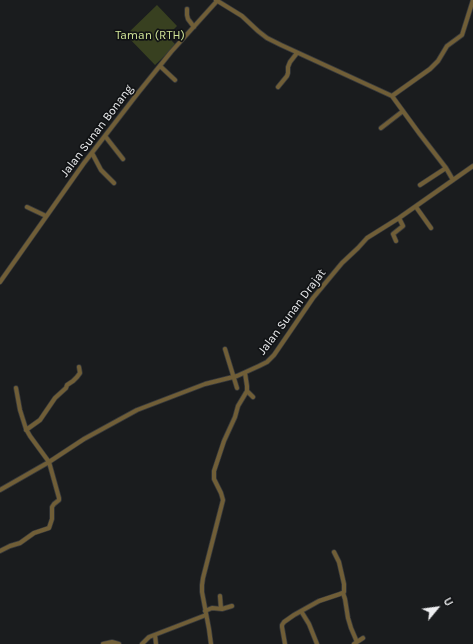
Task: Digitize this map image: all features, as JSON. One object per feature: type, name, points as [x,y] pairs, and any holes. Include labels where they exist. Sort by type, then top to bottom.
[{"type":"street","points":[[217,0],[242,16],[258,32],[267,38],[392,96],[446,168],[453,180]]},
{"type":"street","name":"Jalan Sunan Bonang","points":[[0,282],[105,136],[171,52],[217,0]]},
{"type":"street","points":[[392,96],[430,69],[438,61],[447,46],[462,34],[473,0]]},
{"type":"street","points":[[187,9],[188,19],[194,27]]},
{"type":"street","points":[[278,87],[287,76],[290,62],[297,53]]},
{"type":"street","points":[[160,66],[175,80]]},
{"type":"street","points":[[381,128],[403,111]]},
{"type":"street","points":[[105,136],[123,159]]},
{"type":"street","points":[[92,153],[101,170],[114,183]]},
{"type":"street","name":"Jalan Sunan Drajat","points":[[0,490],[49,462],[84,439],[137,410],[205,384],[234,377],[264,364],[272,358],[312,298],[342,263],[369,237],[399,218],[473,166]]},
{"type":"street","points":[[420,185],[446,168]]},
{"type":"street","points":[[416,206],[431,228]]},
{"type":"street","points":[[27,207],[46,216]]},
{"type":"street","points":[[396,241],[393,234],[403,226],[399,218]]},
{"type":"street","points":[[225,349],[237,388]]},
{"type":"street","points":[[26,430],[41,419],[55,398],[78,377],[80,373],[79,367]]},
{"type":"street","points":[[211,644],[202,595],[202,585],[223,500],[214,479],[214,471],[238,406],[246,391],[247,386],[245,373]]},
{"type":"street","points":[[0,551],[10,546],[19,544],[34,534],[48,528],[50,526],[52,516],[52,507],[59,500],[49,462],[26,430],[20,410],[16,388]]},
{"type":"street","points":[[246,391],[253,397]]},
{"type":"street","points":[[334,552],[339,560],[341,568],[345,588],[343,593],[350,623],[360,641]]},
{"type":"street","points":[[286,644],[282,625],[287,620],[322,599],[343,593]]},
{"type":"street","points":[[220,596],[221,609]]},
{"type":"street","points":[[142,644],[147,639],[206,613],[212,608],[221,609],[232,606]]},
{"type":"street","points":[[300,611],[308,624],[316,644]]},
{"type":"street","points":[[155,635],[156,644]]},
{"type":"street","points":[[103,644],[113,642],[119,644]]},
{"type":"green space","name":"Taman (RTH)","points":[[157,5],[177,26],[167,36],[176,45],[155,65],[126,35]]}]
